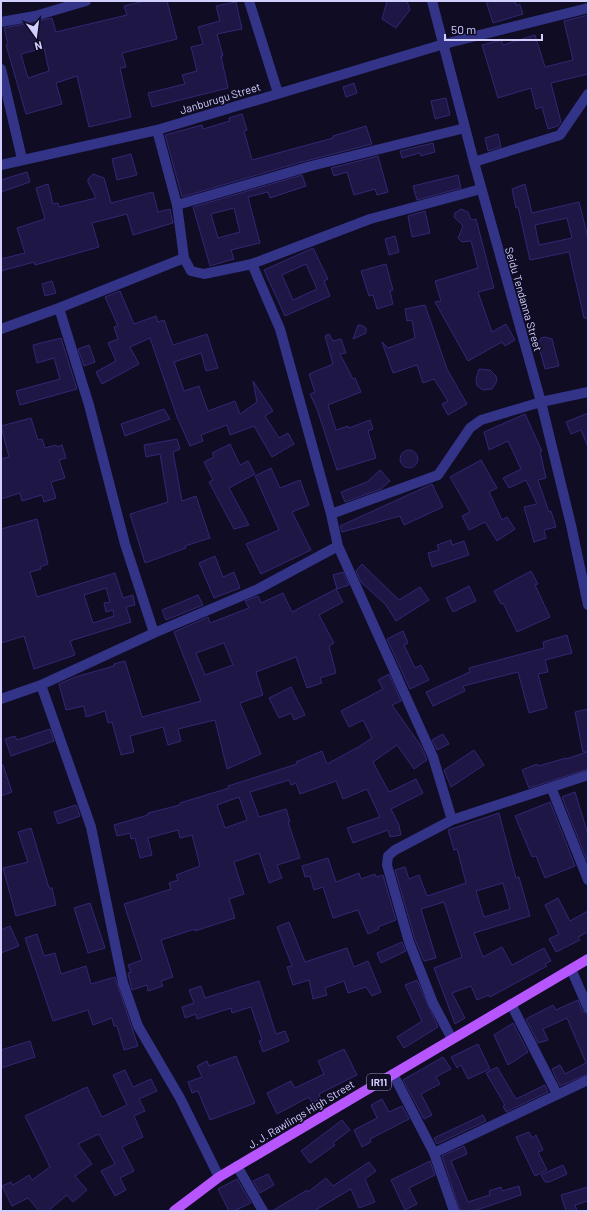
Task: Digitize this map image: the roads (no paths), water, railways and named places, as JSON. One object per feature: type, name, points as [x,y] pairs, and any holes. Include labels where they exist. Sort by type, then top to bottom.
[{"type":"main road","name":"J. J. Rawlings High Street","points":[[174,1211],[218,1177],[588,959]]},
{"type":"street","points":[[1,22],[35,16],[86,1]]},
{"type":"street","points":[[249,1],[278,93]]},
{"type":"street","name":"Seidu Tendanna Street","points":[[432,1],[481,189],[541,402],[571,524],[588,605]]},
{"type":"street","name":"Janburugu Street","points":[[1,165],[22,159],[157,130],[444,44],[588,8]]},
{"type":"street","points":[[1,69],[22,159]]},
{"type":"street","points":[[474,162],[560,135],[588,94]]},
{"type":"street","points":[[177,205],[311,166],[465,128]]},
{"type":"street","points":[[157,130],[177,205],[184,258],[191,271],[204,274],[252,264],[370,220],[481,189]]},
{"type":"street","points":[[1,329],[59,308],[184,258]]},
{"type":"street","points":[[252,264],[280,329],[331,514],[338,546],[433,757],[452,820]]},
{"type":"street","points":[[59,308],[90,404],[125,544],[154,633]]},
{"type":"street","points":[[331,514],[438,475],[470,428],[481,420],[541,402],[588,392]]},
{"type":"street","points":[[1,699],[41,684],[154,633],[258,589],[338,546]]},
{"type":"street","points":[[41,684],[90,827],[123,983],[136,1019],[180,1098],[218,1177]]},
{"type":"street","points":[[452,1039],[433,1003],[409,942],[387,865],[388,856],[395,850],[452,820],[588,774]]},
{"type":"street","points":[[551,787],[588,880]]},
{"type":"street","points":[[571,969],[588,1008]]},
{"type":"street","points":[[511,1004],[558,1094]]},
{"type":"street","points":[[393,1074],[434,1153],[454,1211]]},
{"type":"street","points":[[434,1153],[588,1080]]},
{"type":"street","points":[[237,1166],[263,1211]]}]
